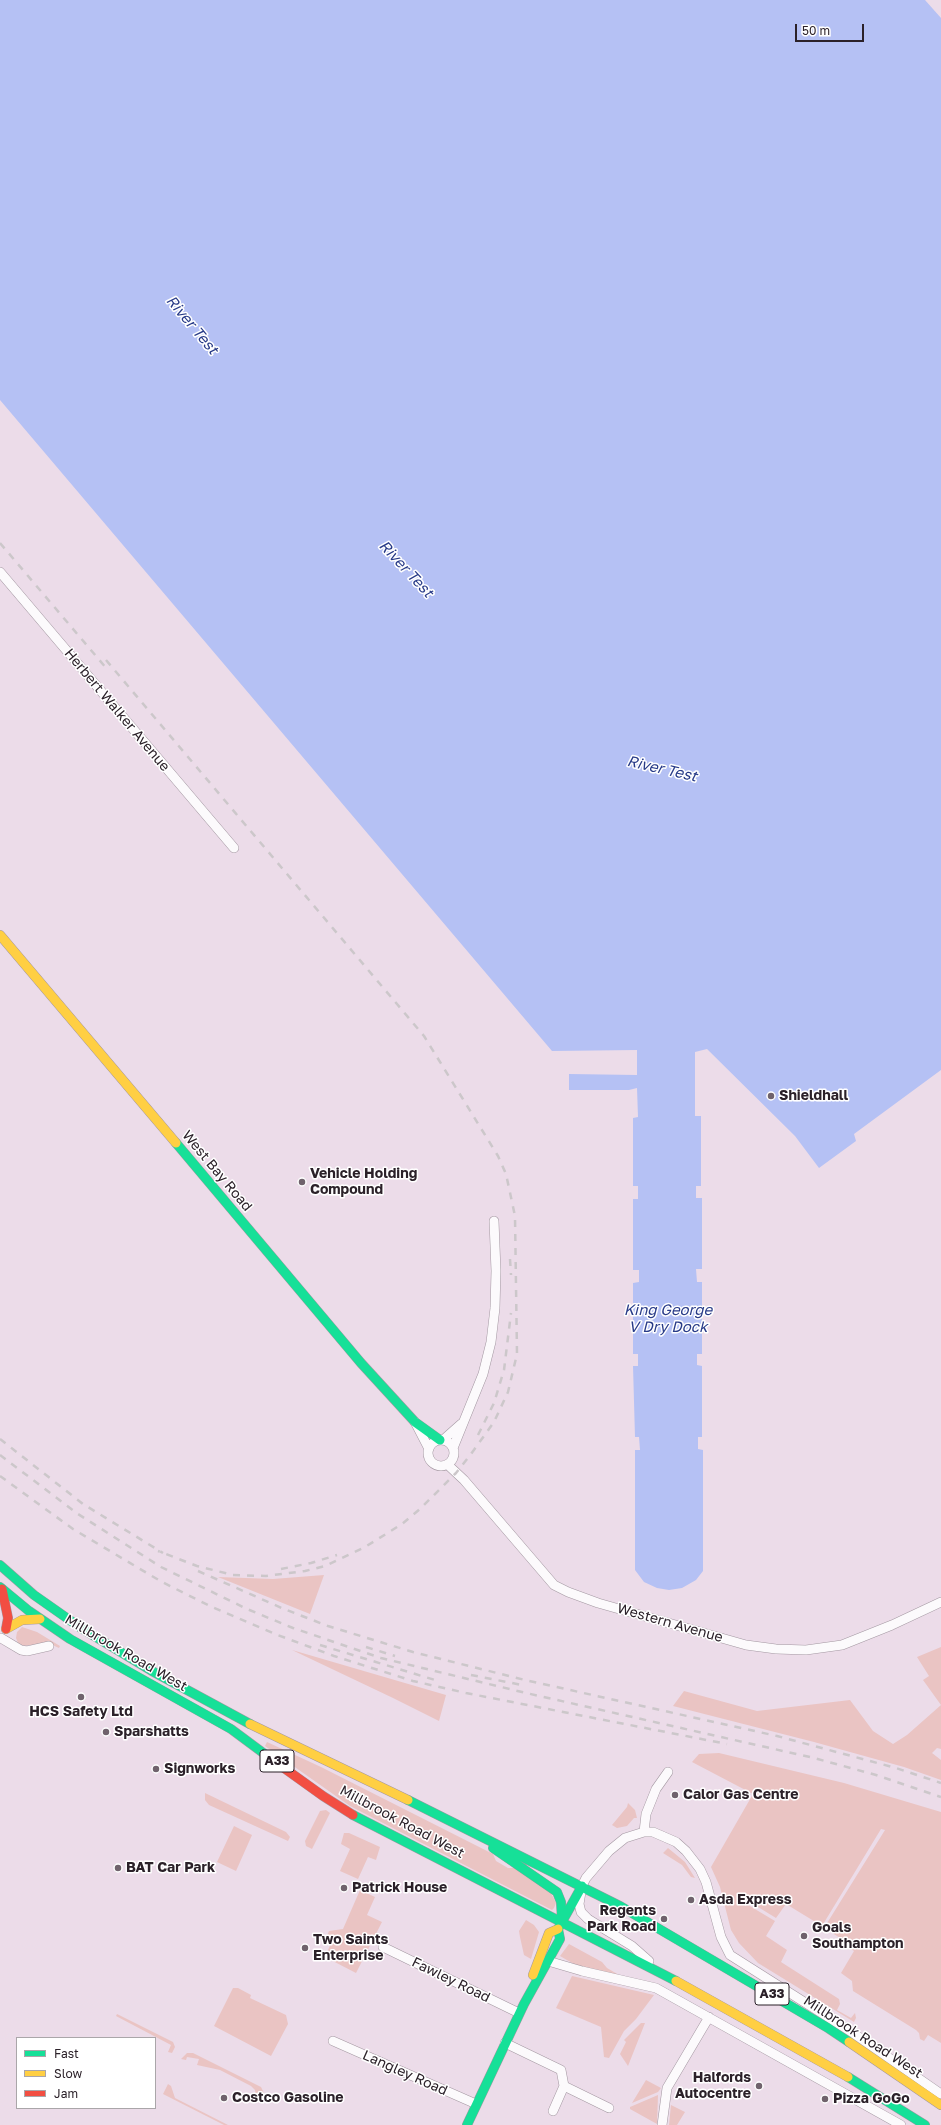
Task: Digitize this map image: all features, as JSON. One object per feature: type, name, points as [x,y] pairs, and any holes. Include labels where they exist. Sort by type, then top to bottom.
[{"type":"main road","name":"West Bay Road","points":[[0,935],[361,1363],[415,1422],[441,1440]]},
{"type":"main road","name":"Millbrook Road West","points":[[0,1565],[34,1595],[81,1628],[152,1671],[251,1725],[461,1825],[582,1886],[676,1937],[828,2028],[941,2105]]},
{"type":"main road","name":"Millbrook Road West","points":[[1,1588],[40,1619],[70,1639],[232,1729],[323,1796],[348,1812],[560,1926],[660,1972],[849,2078],[925,2125]]},
{"type":"main road","points":[[1,1588],[8,1618],[6,1629]]},
{"type":"main road","points":[[6,1629],[22,1620],[40,1619]]},
{"type":"main road","points":[[461,1825],[556,1892],[561,1902],[560,1939],[524,2004],[467,2125]]},
{"type":"main road","points":[[524,2004],[548,1935],[560,1926],[582,1886]]},
{"type":"street","name":"Herbert Walker Avenue","points":[[0,572],[234,848]]},
{"type":"street","points":[[462,1422],[441,1440],[433,1443],[429,1449],[429,1458],[432,1462],[439,1466],[448,1465],[453,1459],[453,1448],[462,1422],[473,1401],[484,1374],[491,1342],[495,1308],[496,1271],[494,1221]]},
{"type":"street","name":"West Bay Road","points":[[415,1422],[429,1449]]},
{"type":"street","points":[[441,1440],[447,1442],[453,1448]]},
{"type":"street","name":"Western Avenue","points":[[448,1465],[464,1480],[554,1585],[598,1603],[746,1645],[776,1649],[806,1650],[842,1645],[892,1625],[941,1602]]},
{"type":"street","points":[[6,1629],[0,1639],[20,1650],[49,1646]]},
{"type":"street","points":[[644,1832],[646,1814],[656,1789],[668,1772]]},
{"type":"street","points":[[582,1886],[590,1872],[615,1845],[625,1838],[644,1832],[653,1832],[676,1842],[695,1861],[706,1882],[721,1937],[730,1955],[853,2033],[941,2094]]},
{"type":"street","name":"Millbrook Road West","points":[[582,1886],[579,1904],[581,1912],[594,1924],[632,1946],[660,1972]]},
{"type":"street","name":"Fawley Road","points":[[383,1947],[519,2014]]},
{"type":"street","points":[[548,1961],[582,1971],[656,1988],[900,2125]]},
{"type":"street","points":[[662,2125],[667,2088],[709,2017]]},
{"type":"street","name":"Langley Road","points":[[333,2041],[476,2104]]},
{"type":"street","points":[[505,2043],[561,2070],[564,2086],[553,2111]]},
{"type":"street","points":[[564,2086],[609,2108]]},
{"type":"shaded area","points":[[324,1575],[310,1614],[218,1577],[273,1579]]},
{"type":"shaded area","points":[[22,1627],[37,1632],[60,1646],[59,1648],[48,1643],[23,1646],[18,1643],[16,1638],[17,1632]]},
{"type":"shaded area","points":[[941,1647],[941,1705],[923,1680],[929,1676],[917,1657]]},
{"type":"shaded area","points":[[292,1650],[446,1695],[439,1721],[393,1698]]},
{"type":"shaded area","points":[[684,1691],[757,1711],[850,1700],[873,1731],[893,1744],[907,1735],[941,1705],[941,1749],[937,1748],[932,1753],[941,1760],[941,1780],[904,1767],[814,1742],[673,1706]]},
{"type":"shaded area","points":[[267,1742],[321,1767],[493,1854],[496,1861],[508,1868],[515,1868],[550,1891],[556,1903],[554,1908],[552,1910],[350,1806],[265,1746]]},
{"type":"shaded area","points":[[719,1753],[844,1783],[941,1812],[941,2043],[928,2035],[924,2041],[920,2039],[919,2033],[916,2030],[853,1991],[852,1981],[841,1973],[854,1951],[848,1947],[850,1944],[824,1928],[885,1830],[881,1829],[822,1926],[786,1904],[776,1918],[740,1896],[738,1899],[775,1921],[766,1936],[787,1950],[781,1962],[839,1999],[840,2004],[837,2010],[851,2018],[855,2013],[856,2018],[854,2022],[758,1963],[739,1943],[731,1930],[720,1887],[711,1867],[753,1794],[692,1762],[699,1754]]},
{"type":"shaded area","points":[[205,1793],[286,1832],[290,1837],[288,1841],[209,1805],[205,1800]]},
{"type":"shaded area","points":[[628,1803],[635,1810],[637,1818],[634,1818],[627,1826],[617,1828],[612,1825],[627,1807]]},
{"type":"shaded area","points":[[326,1810],[330,1813],[312,1849],[306,1846],[305,1841],[320,1811]]},
{"type":"shaded area","points":[[234,1826],[252,1835],[236,1871],[217,1862]]},
{"type":"shaded area","points":[[344,1833],[349,1833],[380,1847],[376,1860],[368,1857],[358,1879],[340,1871],[350,1849],[341,1844]]},
{"type":"shaded area","points":[[668,1848],[685,1862],[695,1878],[691,1877],[682,1865],[663,1853]]},
{"type":"shaded area","points":[[360,1890],[375,1897],[367,1915],[382,1922],[356,1973],[325,1957],[331,1943],[325,1940],[329,1931],[343,1929]]},
{"type":"shaded area","points":[[526,1920],[534,1925],[539,1932],[531,1959],[524,1955],[519,1931]]},
{"type":"shaded area","points":[[569,1944],[602,1962],[607,1968],[619,1975],[579,1967],[560,1956]]},
{"type":"shaded area","points":[[572,1976],[654,1995],[636,2019],[624,2031],[609,2058],[604,2057],[601,2027],[556,2008]]},
{"type":"shaded area","points":[[233,1988],[238,1988],[251,1995],[250,1998],[286,2015],[288,2024],[271,2056],[214,2026]]},
{"type":"shaded area","points":[[117,2014],[173,2042],[175,2047],[172,2053],[168,2052],[171,2045],[116,2016]]},
{"type":"shaded area","points":[[641,2023],[645,2023],[628,2066],[620,2054],[626,2042],[624,2040]]},
{"type":"shaded area","points":[[187,2053],[193,2053],[261,2087],[264,2093],[260,2100],[256,2098],[255,2090],[251,2086],[220,2070],[197,2065],[199,2059],[187,2057],[186,2060],[181,2059]]},
{"type":"shaded area","points":[[646,2080],[661,2088],[658,2092],[632,2103]]},
{"type":"shaded area","points":[[168,2084],[171,2086],[175,2098],[228,2125],[224,2125],[163,2094]]},
{"type":"shaded area","points":[[658,2095],[657,2124],[630,2109],[630,2107]]},
{"type":"shaded area","points":[[671,2105],[685,2112],[677,2125],[669,2125]]},
{"type":"water","points":[[0,0],[925,0],[941,18],[941,1070],[854,1134],[856,1141],[819,1168],[795,1136],[707,1049],[695,1052],[695,1116],[701,1116],[701,1186],[696,1186],[696,1198],[702,1198],[702,1269],[696,1269],[697,1282],[702,1282],[702,1354],[697,1354],[697,1365],[702,1366],[702,1437],[698,1437],[698,1449],[703,1450],[703,1571],[696,1580],[682,1588],[669,1590],[657,1588],[644,1582],[635,1570],[635,1450],[640,1450],[639,1437],[635,1437],[633,1366],[638,1366],[638,1354],[633,1354],[633,1283],[639,1282],[639,1270],[633,1270],[633,1199],[638,1199],[638,1186],[633,1186],[633,1118],[638,1117],[637,1088],[629,1090],[569,1090],[569,1074],[637,1075],[637,1050],[552,1051],[0,400]]},
{"type":"railway","points":[[0,543],[107,669]]},
{"type":"railway","points":[[106,660],[424,1036],[498,1156],[506,1174],[515,1216],[517,1354],[508,1392],[494,1422],[471,1454],[456,1473],[420,1509],[402,1524],[365,1547],[325,1566],[305,1571],[266,1576],[233,1575],[197,1566],[158,1551]]},
{"type":"railway","points":[[510,1259],[511,1275]]},
{"type":"railway","points":[[478,1435],[494,1403],[504,1370],[511,1313]]},
{"type":"railway","points":[[0,1439],[83,1504],[163,1553]]},
{"type":"railway","points":[[0,1455],[78,1514],[161,1567],[247,1609],[293,1628],[381,1658],[526,1693],[814,1758],[876,1775],[941,1797]]},
{"type":"railway","points":[[0,1476],[73,1529],[162,1582],[212,1607],[275,1634],[334,1656],[413,1681],[466,1693],[727,1744]]},
{"type":"railway","points":[[281,1569],[311,1563],[337,1555]]},
{"type":"railway","points":[[198,1571],[284,1609],[328,1626],[413,1652],[525,1680],[777,1736],[896,1768],[941,1783]]},
{"type":"railway","points":[[320,1645],[435,1680]]},
{"type":"railway","points":[[366,1647],[395,1656]]},
{"type":"railway","points":[[471,1675],[522,1685]]},
{"type":"traffic: fast","points":[[176,1143],[361,1363],[415,1422],[440,1440]]},
{"type":"traffic: fast","points":[[0,1565],[34,1595],[81,1628],[152,1671],[250,1724]]},
{"type":"traffic: fast","points":[[0,1587],[29,1611],[70,1639],[231,1729],[270,1758]]},
{"type":"traffic: fast","points":[[408,1800],[620,1906],[828,2028],[849,2042]]},
{"type":"traffic: fast","points":[[353,1815],[676,1981]]},
{"type":"traffic: fast","points":[[493,1848],[557,1892],[561,1902],[562,1921]]},
{"type":"traffic: fast","points":[[467,2125],[524,2004],[560,1939],[558,1929],[582,1886]]},
{"type":"traffic: fast","points":[[848,2077],[925,2125]]},
{"type":"traffic: slow","points":[[0,935],[176,1143]]},
{"type":"traffic: slow","points":[[6,1629],[22,1620],[40,1619]]},
{"type":"traffic: slow","points":[[250,1724],[408,1800]]},
{"type":"traffic: slow","points":[[533,1975],[549,1933],[558,1929]]},
{"type":"traffic: slow","points":[[676,1981],[848,2077]]},
{"type":"traffic: slow","points":[[849,2042],[941,2105]]},
{"type":"traffic: jam","points":[[2,1589],[8,1618],[6,1629]]},
{"type":"traffic: jam","points":[[270,1758],[323,1796],[353,1815]]},
{"type":"place","name":"Shieldhall","points":[[771,1096]]},
{"type":"place","name":"Vehicle Holding Compound","points":[[302,1182]]},
{"type":"place","name":"HCS Safety Ltd","points":[[81,1697]]},
{"type":"place","name":"Sparshatts","points":[[106,1732]]},
{"type":"place","name":"Signworks","points":[[156,1769]]},
{"type":"place","name":"Calor Gas Centre","points":[[675,1795]]},
{"type":"place","name":"BAT Car Park","points":[[118,1868]]},
{"type":"place","name":"Patrick House","points":[[344,1888]]},
{"type":"place","name":"Asda Express","points":[[691,1900]]},
{"type":"place","name":"Regents Park Road","points":[[664,1919]]},
{"type":"place","name":"Goals Southampton","points":[[804,1936]]},
{"type":"place","name":"Two Saints Enterprise","points":[[305,1948]]},
{"type":"place","name":"Halfords Autocentre","points":[[759,2086]]},
{"type":"place","name":"Costco Gasoline","points":[[224,2098]]},
{"type":"place","name":"Pizza GoGo","points":[[825,2099]]},
{"type":"water label","name":"River Test","points":[[192,325]]},
{"type":"water label","name":"River Test","points":[[406,569]]},
{"type":"water label","name":"River Test","points":[[662,769]]},
{"type":"water label","name":"King George V Dry Dock","points":[[668,1318]]}]
